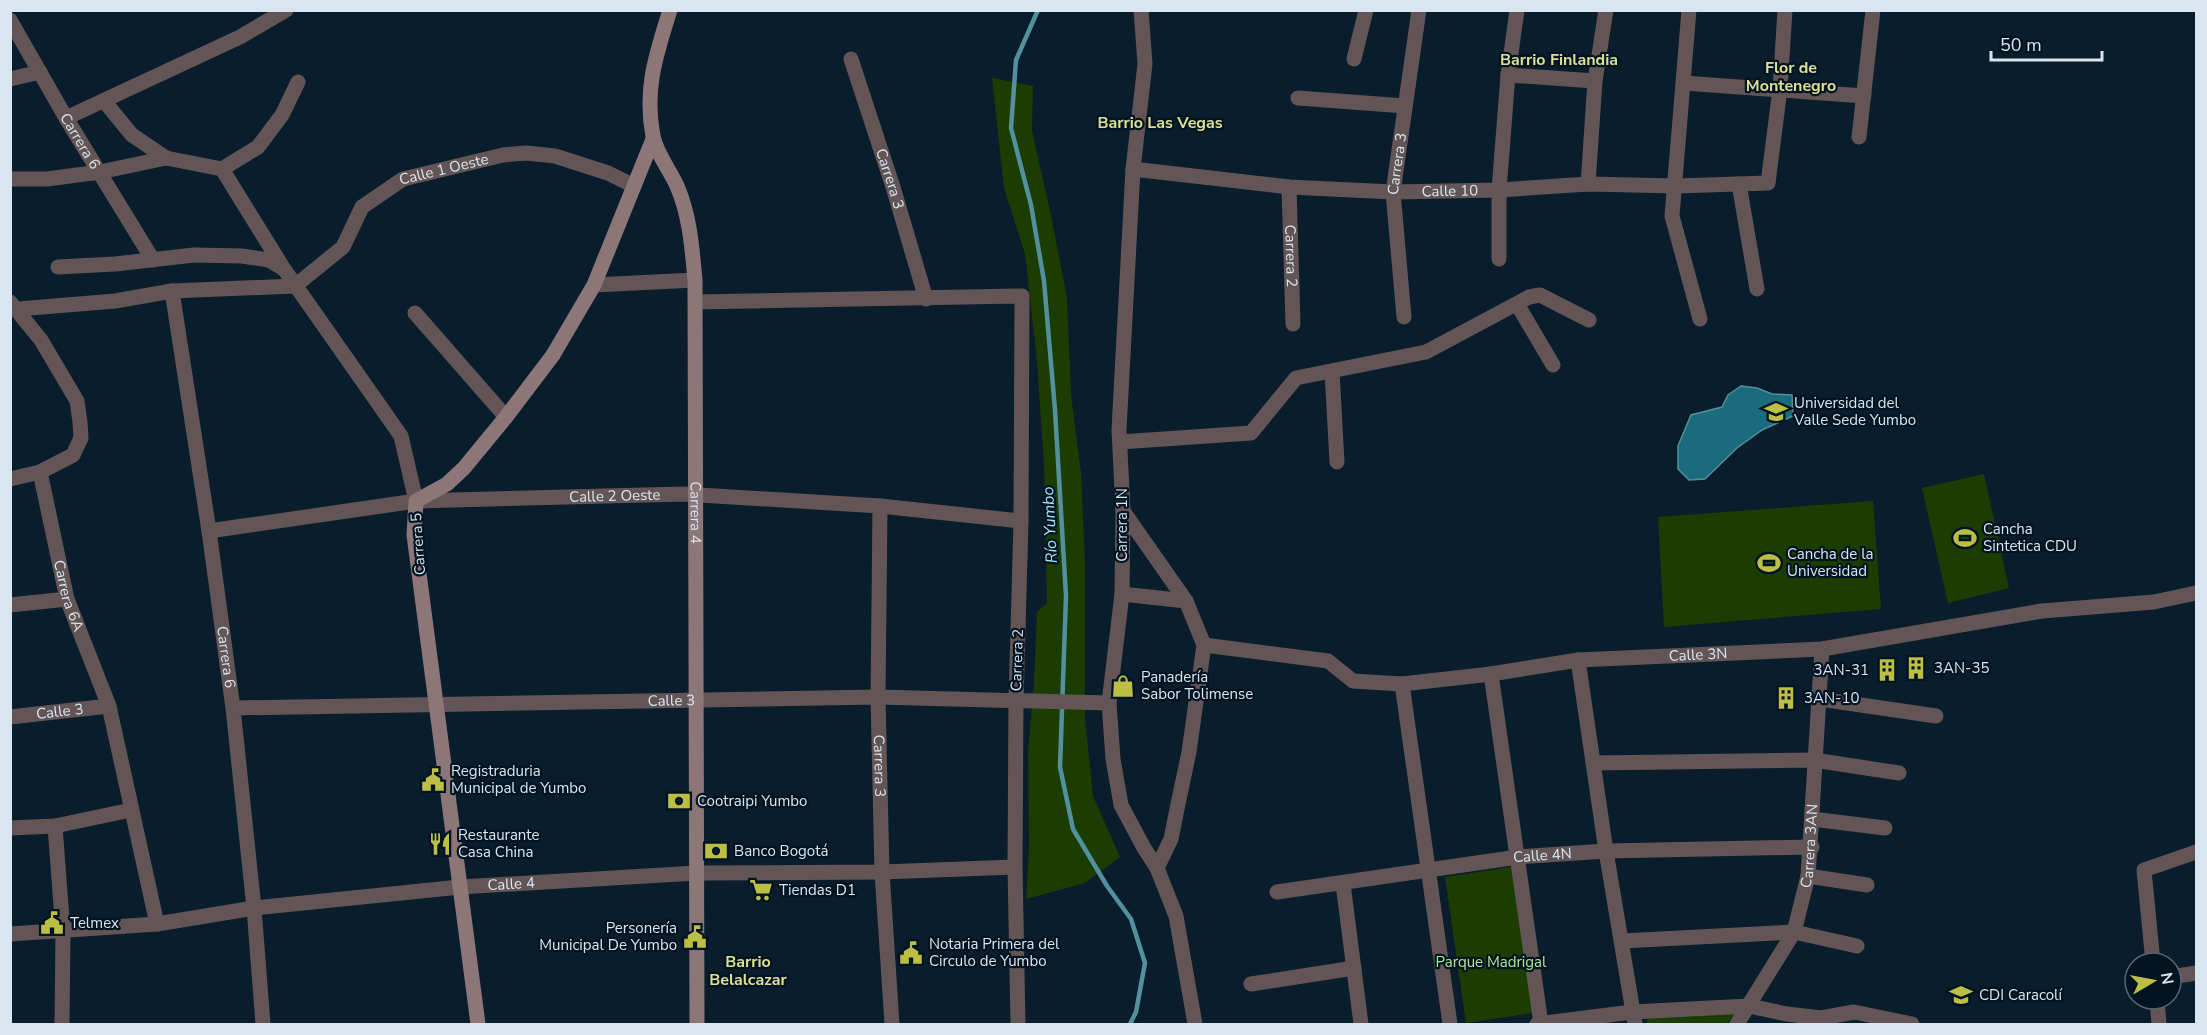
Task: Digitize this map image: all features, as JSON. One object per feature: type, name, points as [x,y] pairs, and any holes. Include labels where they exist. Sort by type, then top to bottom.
[{"type":"main road","name":"Carrera 4","points":[[670,10],[653,66],[650,93],[653,139],[677,184],[685,207],[695,280],[698,1024]]},
{"type":"main road","name":"Carrera 5","points":[[478,1024],[414,535],[416,501],[447,484],[456,476],[482,448],[553,355],[594,285],[653,139]]},
{"type":"street","points":[[66,118],[240,37],[286,10]]},
{"type":"street","name":"Carrera 1N","points":[[1141,10],[1145,64],[1132,169],[1120,442],[1123,511],[1122,594],[1106,703],[1121,805],[1157,868],[1176,916],[1195,1024]]},
{"type":"street","points":[[1354,59],[1366,10]]},
{"type":"street","name":"Carrera 3","points":[[1404,317],[1393,192],[1419,10]]},
{"type":"street","points":[[1499,259],[1498,190],[1516,10]]},
{"type":"street","points":[[1588,184],[1595,81],[1606,10]]},
{"type":"street","points":[[1689,10],[1672,216],[1700,319]]},
{"type":"street","points":[[1780,89],[1785,10]]},
{"type":"street","points":[[1859,137],[1873,10]]},
{"type":"street","name":"Carrera 6","points":[[10,20],[66,118],[153,260]]},
{"type":"street","name":"Carrera 3","points":[[851,59],[893,187],[926,299]]},
{"type":"street","points":[[10,79],[40,72]]},
{"type":"street","points":[[1508,75],[1595,81]]},
{"type":"street","points":[[104,101],[132,135],[166,158],[222,169],[258,147],[282,115],[298,82]]},
{"type":"street","points":[[1684,83],[1864,96]]},
{"type":"street","name":"Calle 10","points":[[1132,169],[1289,187],[1393,192],[1498,190],[1588,184],[1676,186],[1768,183],[1780,89]]},
{"type":"street","points":[[1298,98],[1405,106]]},
{"type":"street","name":"Calle 1 Oeste","points":[[295,286],[343,247],[362,207],[403,179],[483,159],[526,153],[555,156],[588,166],[634,186]]},
{"type":"street","points":[[10,178],[47,179],[100,172],[166,158]]},
{"type":"street","points":[[222,169],[295,286],[401,436],[416,501]]},
{"type":"street","points":[[1739,184],[1757,289]]},
{"type":"street","name":"Carrera 2","points":[[1289,187],[1293,324]]},
{"type":"street","points":[[58,267],[194,255],[242,256],[270,260],[284,269]]},
{"type":"street","points":[[594,285],[695,280]]},
{"type":"street","points":[[14,306],[115,301],[172,291],[295,286]]},
{"type":"street","name":"Carrera 6","points":[[172,291],[209,531],[233,708],[254,908],[263,1024]]},
{"type":"street","points":[[1120,442],[1251,433],[1296,378],[1426,352],[1530,297],[1540,295],[1589,320]]},
{"type":"street","name":"Carrera 2","points":[[926,299],[1022,296],[1015,867],[1018,1024]]},
{"type":"street","points":[[696,302],[926,299]]},
{"type":"street","points":[[1517,304],[1554,365]]},
{"type":"street","points":[[10,479],[40,472],[73,455],[81,438],[77,401],[41,340],[14,306]]},
{"type":"street","points":[[415,313],[506,417]]},
{"type":"street","points":[[1332,371],[1338,462]]},
{"type":"street","name":"Carrera 6A","points":[[40,472],[67,599],[109,706],[157,924]]},
{"type":"street","name":"Calle 2 Oeste","points":[[209,531],[416,501],[695,494],[880,506],[1021,521]]},
{"type":"street","name":"Carrera 3","points":[[880,506],[878,697],[882,872],[892,1024]]},
{"type":"street","points":[[1123,511],[1186,601],[1204,645],[1189,752],[1178,809],[1171,839],[1157,868]]},
{"type":"street","name":"Calle 3N","points":[[1204,645],[1328,661],[1353,681],[1402,684],[1491,674],[1578,660],[1822,649],[2042,611],[2154,602],[2196,593]]},
{"type":"street","points":[[1122,594],[1186,601]]},
{"type":"street","points":[[10,605],[67,599]]},
{"type":"street","name":"Carrera 3AN","points":[[1737,1024],[1794,932],[1808,876],[1812,847],[1814,760],[1822,649]]},
{"type":"street","points":[[1578,660],[1606,851],[1634,1018]]},
{"type":"street","points":[[1491,674],[1540,1024],[1634,1018],[1749,1006],[1821,1018],[1854,1012],[1912,1024]]},
{"type":"street","points":[[1402,684],[1430,869],[1450,1024]]},
{"type":"street","name":"Calle 3","points":[[233,708],[878,697],[1106,703]]},
{"type":"street","points":[[1820,699],[1936,716]]},
{"type":"street","name":"Calle 3","points":[[10,717],[109,706]]},
{"type":"street","points":[[1593,763],[1814,760],[1899,773]]},
{"type":"street","points":[[10,828],[55,826],[131,810]]},
{"type":"street","points":[[1812,819],[1885,828]]},
{"type":"street","points":[[55,826],[63,932],[62,1024]]},
{"type":"street","name":"Calle 4N","points":[[1277,892],[1518,857],[1606,851],[1812,847]]},
{"type":"street","points":[[2152,951],[2144,870],[2196,852]]},
{"type":"street","name":"Calle 4","points":[[10,934],[157,924],[254,908],[460,887],[696,873],[882,872],[1015,867]]},
{"type":"street","points":[[1808,876],[1867,885]]},
{"type":"street","points":[[1343,884],[1361,1024]]},
{"type":"street","points":[[1622,941],[1794,932],[1857,946]]},
{"type":"street","points":[[1251,984],[1354,968]]},
{"type":"green space","points":[[992,78],[1033,86],[1032,131],[1067,298],[1071,395],[1081,473],[1085,561],[1085,718],[1093,796],[1120,857],[1085,883],[1026,899],[1029,849],[1028,751],[1037,612],[1047,603],[1044,465],[1037,361],[1025,254],[1004,188]]},
{"type":"green space","name":"Cancha Sintetica CDU","points":[[1984,474],[2009,588],[1948,603],[1922,488]]},
{"type":"green space","name":"Cancha de la Universidad","points":[[1873,501],[1881,609],[1664,627],[1658,517]]},
{"type":"green space","name":"Parque Madrigal","points":[[1511,867],[1533,1013],[1466,1023],[1445,877]]},
{"type":"green space","points":[[1735,1013],[1727,1024],[1647,1024],[1647,1017]]},
{"type":"water","points":[[1741,386],[1757,388],[1772,394],[1792,395],[1793,416],[1762,430],[1737,448],[1705,479],[1689,480],[1678,469],[1678,446],[1691,415],[1722,407],[1728,395]]},
{"type":"waterway","name":"Río Yumbo","points":[[1038,10],[1016,60],[1011,128],[1031,205],[1044,281],[1055,410],[1066,596],[1060,767],[1073,829],[1107,886],[1131,919],[1145,963],[1136,1012],[1130,1024]]},
{"type":"place","name":"Universidad del Valle Sede Yumbo","points":[[1776,412]]},
{"type":"place","name":"Cancha Sintetica CDU","points":[[1965,538]]},
{"type":"place","name":"Cancha de la Universidad","points":[[1769,563]]},
{"type":"place","name":"3AN-35","points":[[1916,668]]},
{"type":"place","name":"3AN-31","points":[[1887,670]]},
{"type":"place","name":"Panadería Sabor Tolimense","points":[[1123,686]]},
{"type":"place","name":"3AN-10","points":[[1786,698]]},
{"type":"place","name":"Registraduria Municipal de Yumbo","points":[[433,780]]},
{"type":"place","name":"Cootraipi Yumbo","points":[[679,801]]},
{"type":"place","name":"Restaurante Casa China","points":[[440,844]]},
{"type":"place","name":"Banco Bogotá","points":[[716,851]]},
{"type":"place","name":"Tiendas D1","points":[[761,890]]},
{"type":"place","name":"Telmex","points":[[52,923]]},
{"type":"place","name":"Personería Municipal De Yumbo","points":[[695,937]]},
{"type":"place","name":"Notaria Primera del Circulo de Yumbo","points":[[911,953]]},
{"type":"place","name":"CDI Caracolí","points":[[1961,995]]},
{"type":"district","name":"Barrio Finlandia","points":[[1559,60]]},
{"type":"district","name":"Flor de Montenegro","points":[[1791,77]]},
{"type":"district","name":"Barrio Las Vegas","points":[[1160,123]]},
{"type":"district","name":"Barrio Belalcazar","points":[[748,971]]}]
